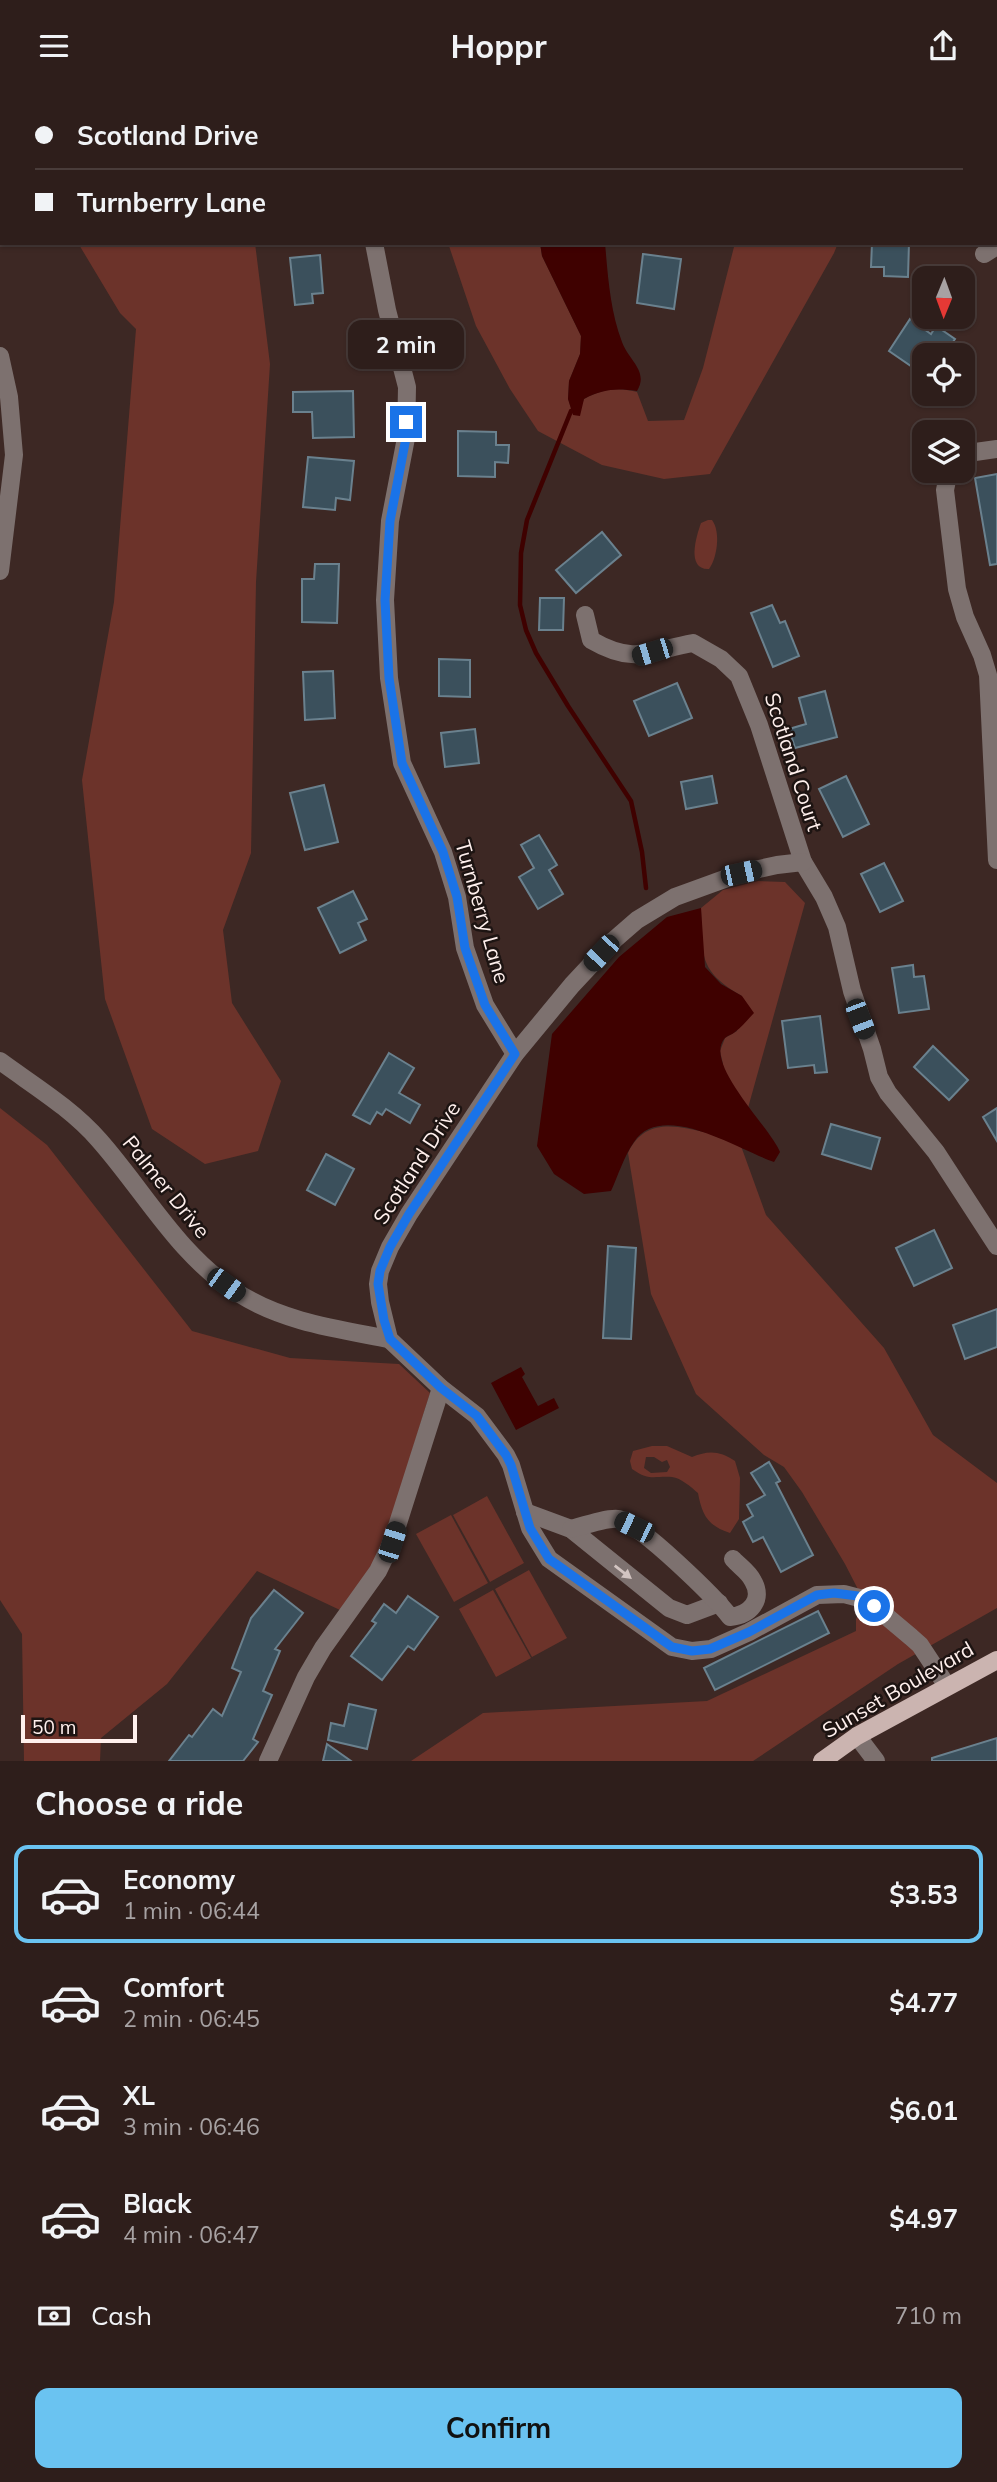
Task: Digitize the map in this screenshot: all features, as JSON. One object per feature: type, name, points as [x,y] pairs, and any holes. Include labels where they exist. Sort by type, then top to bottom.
[{"type":"main road","name":"Sunset Boulevard","points":[[822,1761],[857,1736],[997,1660]]},
{"type":"street","name":"Turnberry Lane","points":[[374,245],[387,310],[407,387],[406,438],[390,521],[385,600],[389,678],[402,763],[443,852],[457,897],[465,948],[485,1005],[515,1054]]},
{"type":"street","points":[[0,356],[9,397],[14,455],[0,571]]},
{"type":"street","points":[[975,452],[997,449]]},
{"type":"street","points":[[947,483],[957,589],[988,675],[997,860]]},
{"type":"street","name":"Scotland Court","points":[[585,615],[591,640],[610,651],[638,656],[693,643],[721,659],[739,676],[759,725],[803,862]]},
{"type":"street","name":"Scotland Drive","points":[[390,1339],[378,1284],[380,1271],[390,1247],[515,1054],[572,985],[614,940],[658,906],[741,873],[803,862]]},
{"type":"street","points":[[803,862],[824,897],[837,927],[852,991],[879,1077],[888,1093],[936,1152],[997,1246]]},
{"type":"street","name":"Palmer Drive","points":[[0,1061],[57,1101],[86,1126],[188,1252],[219,1280],[239,1294],[290,1318],[390,1339]]},
{"type":"street","points":[[390,1339],[441,1388],[477,1416],[506,1455],[530,1528],[549,1559],[672,1647],[692,1651],[710,1649],[749,1632],[817,1595],[844,1594],[867,1600],[920,1645],[947,1686]]},
{"type":"street","points":[[268,1761],[306,1677],[323,1648],[378,1571],[392,1542],[441,1388]]},
{"type":"street","points":[[525,1512],[570,1529],[669,1608],[687,1615],[719,1603]]},
{"type":"street","points":[[570,1529],[618,1519],[634,1527],[719,1603],[730,1617],[749,1611],[758,1595],[754,1581],[733,1559]]},
{"type":"street","points":[[857,1736],[876,1761]]},
{"type":"shaded area","points":[[79,245],[255,245],[270,364],[256,582],[251,853],[223,930],[232,1003],[281,1081],[258,1151],[205,1164],[152,1129],[105,999],[82,780],[114,602],[136,329],[120,313]]},
{"type":"shaded area","points":[[449,245],[540,245],[542,256],[581,336],[580,354],[569,381],[568,399],[573,414],[580,409],[584,399],[616,389],[637,392],[648,421],[684,420],[703,368],[734,245],[837,245],[710,474],[664,479],[602,465],[538,431],[510,389],[476,326]]},
{"type":"shaded area","points":[[540,245],[605,245],[615,318],[625,349],[637,366],[641,378],[637,391],[610,390],[597,393],[584,399],[580,416],[573,415],[568,399],[569,381],[580,354],[581,336],[542,256]]},
{"type":"shaded area","points":[[712,520],[715,525],[717,538],[716,552],[709,569],[697,564],[694,552],[701,523]]},
{"type":"shaded area","points":[[758,881],[785,882],[805,903],[748,1108],[741,1146],[766,1215],[884,1348],[933,1435],[997,1483],[997,1608],[898,1664],[753,1761],[411,1761],[483,1713],[707,1701],[856,1631],[856,1619],[865,1603],[802,1492],[784,1467],[764,1455],[696,1394],[651,1294],[628,1153],[643,1134],[652,1129],[673,1127],[707,1133],[723,1064],[720,1051],[725,1038],[737,1031],[742,996],[717,978],[705,960],[701,908],[723,890]]},
{"type":"shaded area","points":[[701,908],[705,967],[721,984],[742,996],[754,1013],[738,1030],[725,1038],[720,1049],[723,1063],[740,1095],[780,1152],[774,1162],[702,1132],[663,1125],[647,1130],[634,1142],[611,1191],[584,1194],[554,1174],[537,1146],[552,1034],[619,957],[667,917]]},
{"type":"shaded area","points":[[0,1108],[47,1145],[192,1331],[290,1358],[399,1364],[430,1393],[384,1542],[371,1569],[340,1610],[257,1571],[167,1684],[101,1738],[100,1761],[24,1761],[22,1634],[0,1600]]},
{"type":"shaded area","points":[[521,1367],[525,1374],[522,1377],[538,1406],[554,1398],[559,1408],[516,1430],[491,1383]]},
{"type":"shaded area","points":[[652,1446],[667,1446],[692,1457],[714,1453],[735,1461],[740,1478],[739,1519],[730,1533],[716,1527],[707,1519],[698,1493],[686,1483],[672,1477],[647,1477],[632,1469],[630,1461],[633,1451]],"holes":[[[646,1457],[654,1457],[662,1462],[667,1460],[670,1467],[667,1472],[651,1473],[644,1468]]]},
{"type":"shaded area","points":[[487,1496],[524,1563],[490,1582],[453,1515]]},
{"type":"shaded area","points":[[451,1515],[488,1583],[454,1602],[416,1534]]},
{"type":"shaded area","points":[[529,1570],[567,1638],[532,1657],[495,1589]]},
{"type":"shaded area","points":[[493,1590],[531,1658],[496,1677],[459,1609]]},
{"type":"building","points":[[872,245],[909,245],[908,277],[884,276],[884,267],[871,267]]},
{"type":"building","points":[[643,254],[681,259],[674,309],[637,303]]},
{"type":"building","points":[[320,255],[323,293],[312,294],[313,303],[295,305],[290,258]]},
{"type":"building","points":[[910,319],[912,329],[924,329],[931,334],[934,329],[940,329],[955,339],[952,343],[912,343],[912,367],[889,351]]},
{"type":"building","points":[[353,391],[354,437],[313,438],[312,412],[293,412],[293,392]]},
{"type":"building","points":[[458,431],[496,432],[496,445],[509,445],[508,463],[495,462],[495,477],[458,476]]},
{"type":"building","points":[[308,457],[354,461],[350,500],[336,498],[335,510],[303,507]]},
{"type":"building","points":[[997,474],[997,564],[990,565],[975,478]]},
{"type":"building","points":[[602,532],[621,555],[576,593],[556,570]]},
{"type":"building","points":[[315,564],[339,564],[337,623],[302,622],[302,579],[314,579]]},
{"type":"building","points":[[540,598],[564,598],[563,630],[539,630]]},
{"type":"building","points":[[772,605],[780,623],[785,621],[799,656],[773,667],[751,613]]},
{"type":"building","points":[[439,659],[470,660],[470,697],[439,696]]},
{"type":"building","points":[[333,671],[335,718],[305,720],[303,672]]},
{"type":"building","points":[[677,683],[692,718],[649,736],[634,701]]},
{"type":"building","points":[[825,691],[837,737],[795,748],[789,729],[806,724],[799,698]]},
{"type":"building","points":[[475,729],[479,763],[445,767],[441,733]]},
{"type":"building","points":[[712,776],[717,803],[686,809],[681,782]]},
{"type":"building","points":[[846,776],[869,824],[843,837],[819,789]]},
{"type":"building","points":[[324,785],[338,842],[305,850],[290,793]]},
{"type":"building","points":[[539,835],[557,865],[549,870],[563,894],[538,909],[519,877],[534,868],[521,845]]},
{"type":"building","points":[[884,863],[903,901],[880,912],[861,874]]},
{"type":"building","points":[[353,891],[367,919],[358,923],[366,940],[340,953],[318,908]]},
{"type":"building","points":[[913,965],[914,977],[924,976],[929,1009],[899,1013],[892,968]]},
{"type":"building","points":[[820,1016],[827,1072],[815,1073],[814,1065],[788,1068],[782,1021]]},
{"type":"building","points":[[933,1046],[968,1080],[949,1100],[914,1067]]},
{"type":"building","points":[[389,1053],[414,1068],[399,1093],[420,1105],[410,1123],[386,1109],[382,1115],[377,1112],[370,1124],[353,1115]]},
{"type":"building","points":[[997,1108],[997,1141],[983,1117]]},
{"type":"building","points":[[831,1124],[880,1138],[871,1169],[822,1154]]},
{"type":"building","points":[[326,1154],[354,1169],[335,1205],[307,1190]]},
{"type":"building","points":[[934,1230],[952,1268],[914,1286],[896,1248]]},
{"type":"building","points":[[608,1246],[636,1248],[631,1339],[603,1338]]},
{"type":"building","points":[[997,1309],[997,1347],[965,1359],[953,1325]]},
{"type":"building","points":[[769,1462],[780,1481],[776,1483],[813,1555],[781,1572],[763,1537],[753,1542],[743,1522],[753,1516],[747,1505],[765,1495],[751,1473]]},
{"type":"building","points":[[274,1590],[303,1613],[275,1649],[280,1651],[263,1691],[272,1695],[253,1739],[258,1742],[243,1761],[169,1761],[213,1709],[222,1716],[241,1672],[232,1668],[251,1618]]},
{"type":"building","points":[[408,1596],[438,1617],[414,1650],[408,1646],[382,1680],[351,1656],[376,1623],[372,1621],[384,1604],[396,1613]]},
{"type":"building","points":[[818,1611],[829,1633],[715,1690],[704,1668]]},
{"type":"building","points":[[349,1704],[376,1710],[367,1749],[328,1740],[331,1723],[344,1726]]},
{"type":"building","points":[[997,1738],[997,1761],[932,1761],[932,1758]]},
{"type":"building","points":[[327,1744],[351,1761],[323,1761]]},
{"type":"waterway","points":[[571,411],[527,520],[521,553],[520,605],[526,630],[536,653],[631,801],[642,852],[646,888]]},
{"type":"route","points":[[406,422],[406,438],[390,521],[385,600],[389,678],[402,763],[443,852],[457,897],[465,948],[485,1005],[515,1054],[390,1247],[380,1271],[378,1284],[390,1339],[441,1388],[477,1416],[506,1455],[530,1528],[549,1559],[672,1647],[692,1651],[710,1649],[749,1632],[817,1595],[834,1593],[858,1596],[874,1606]]}]
